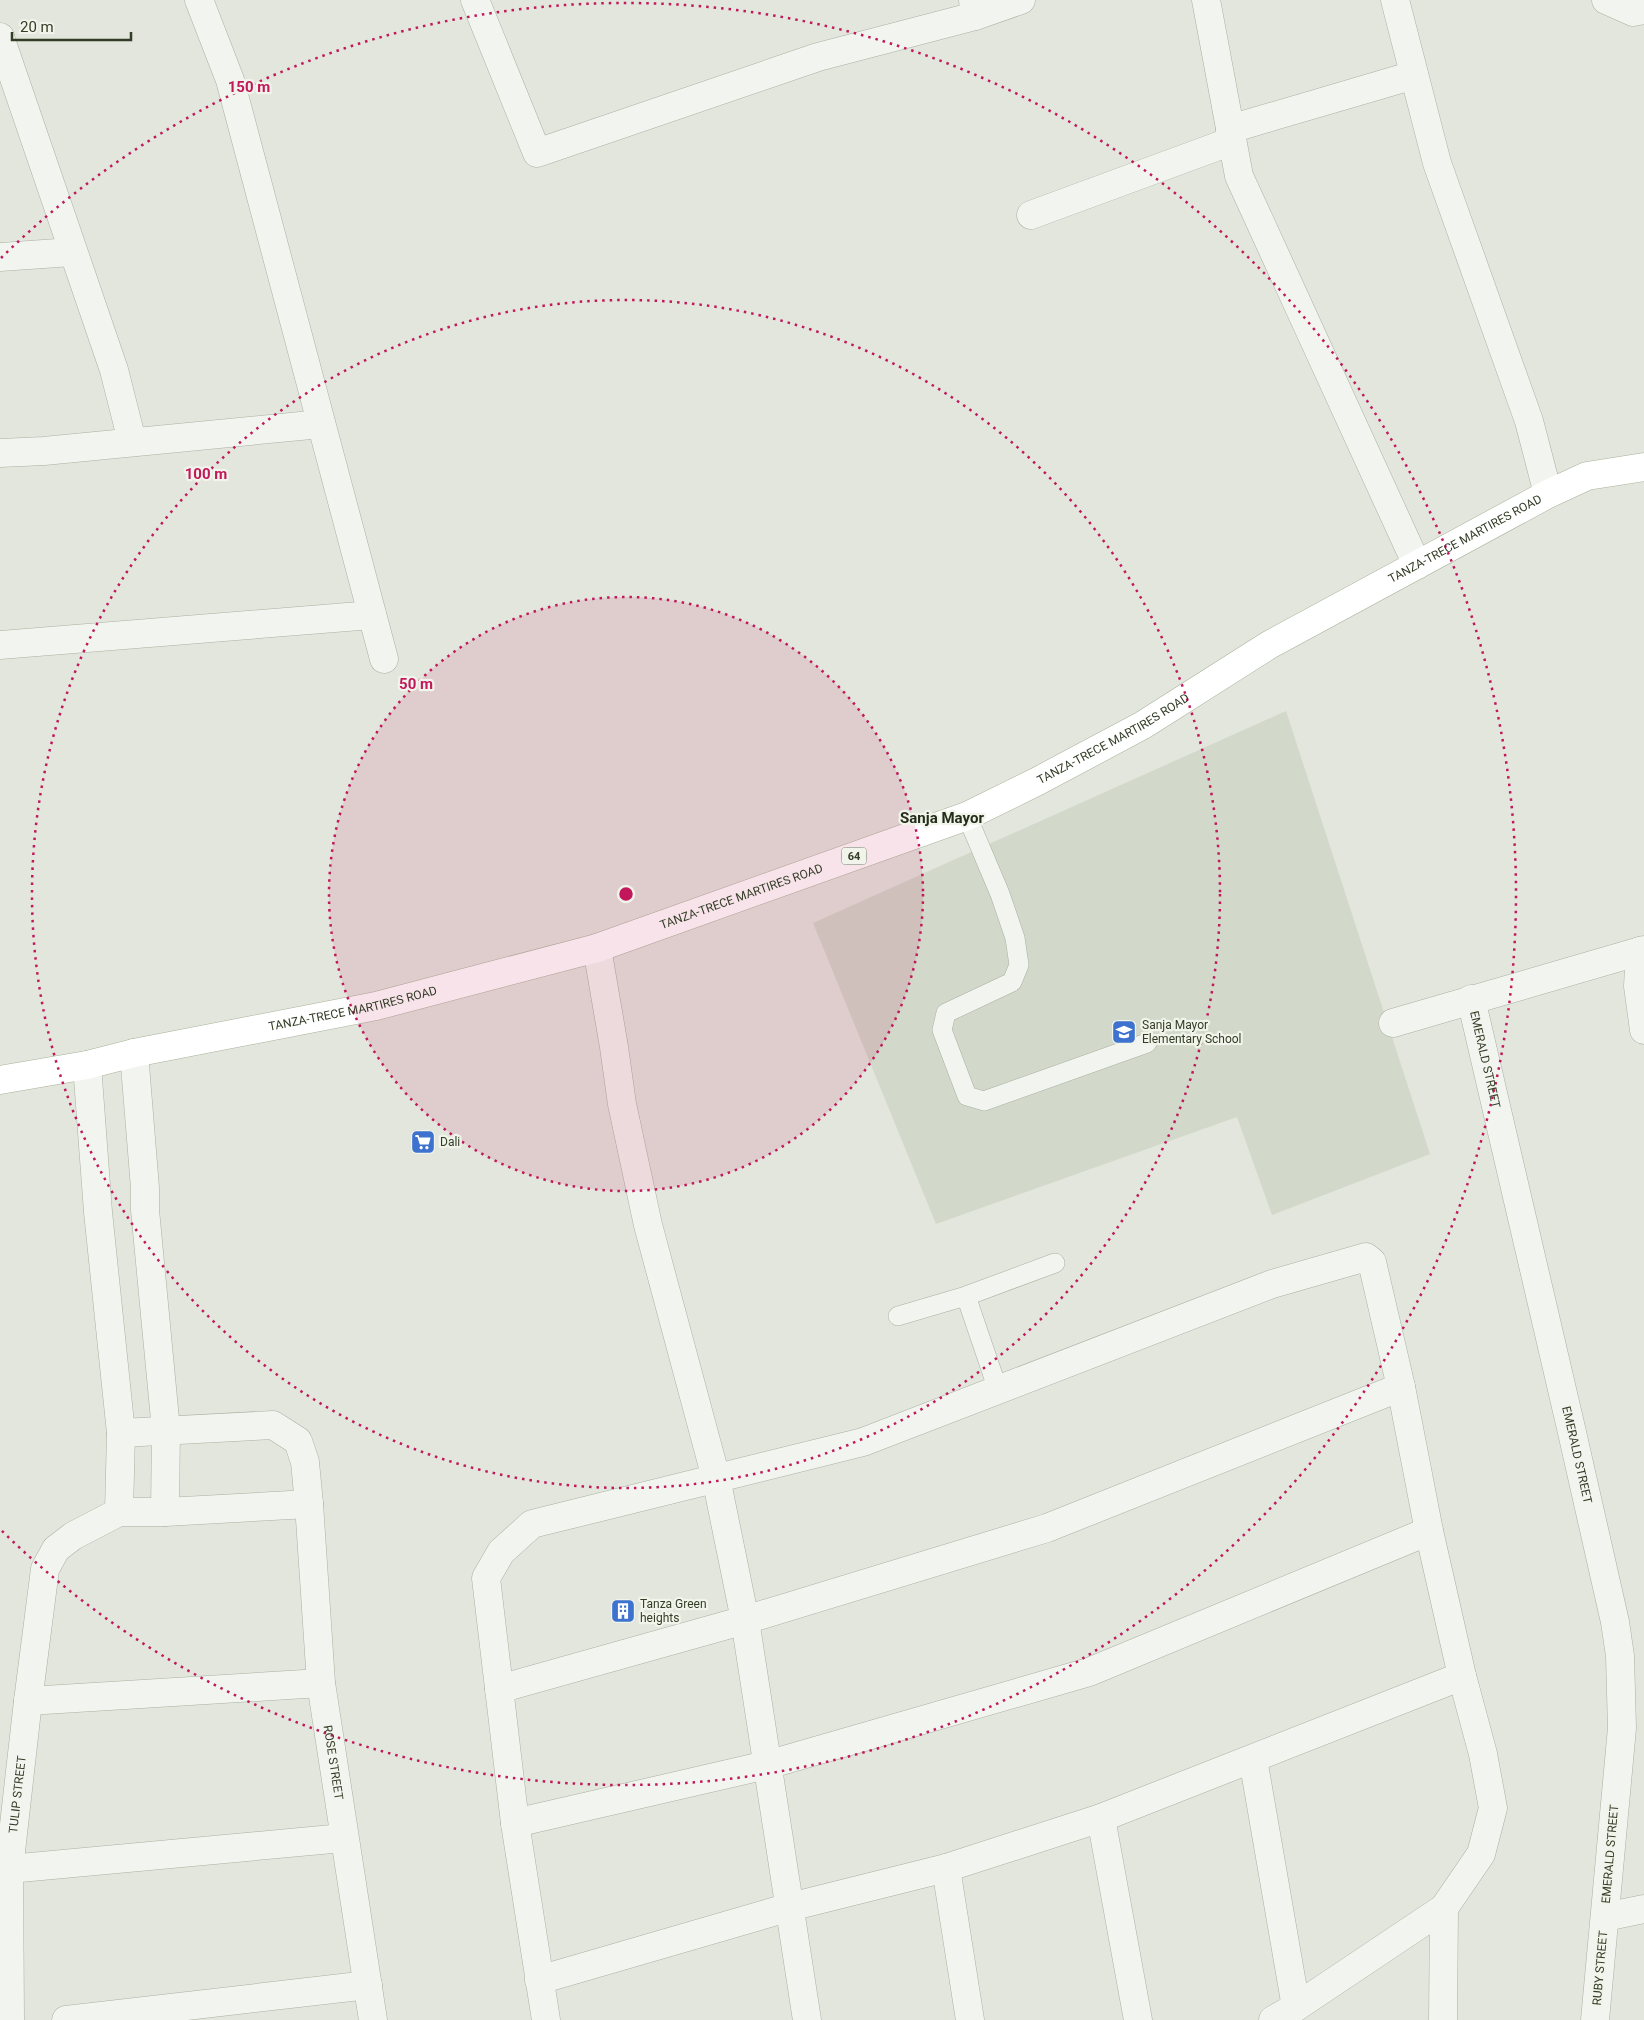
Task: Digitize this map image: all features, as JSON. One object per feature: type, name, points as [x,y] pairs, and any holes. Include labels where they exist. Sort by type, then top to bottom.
[{"type":"main road","name":"TANZA-TRECE MARTIRES ROAD","points":[[0,1080],[87,1065],[134,1053],[376,1006],[598,948],[967,816],[1038,781],[1143,725],[1269,645],[1548,494],[1587,476],[1644,467]]},
{"type":"street","points":[[199,0],[230,80],[384,659]]},
{"type":"street","points":[[475,0],[537,153],[818,57],[974,8],[1022,0]]},
{"type":"street","points":[[1206,0],[1239,176],[1417,565]]},
{"type":"street","points":[[1395,0],[1436,163],[1529,421],[1548,494]]},
{"type":"street","points":[[1606,0],[1633,12],[1644,10]]},
{"type":"street","points":[[3,53],[114,370],[132,441]]},
{"type":"street","points":[[1031,215],[1231,135],[1414,74]]},
{"type":"street","points":[[0,257],[72,252]]},
{"type":"street","points":[[0,453],[44,451],[321,424]]},
{"type":"street","points":[[0,645],[372,615]]},
{"type":"street","points":[[598,948],[622,1104],[648,1225],[716,1478],[745,1620],[807,2020]]},
{"type":"street","points":[[1393,1023],[1642,950],[1638,986],[1644,1030]]},
{"type":"street","name":"EMERALD STREET","points":[[1471,999],[1615,1622],[1620,1656],[1622,1728],[1605,1917]]},
{"type":"street","points":[[134,1053],[145,1188],[145,1210],[166,1430],[165,1512]]},
{"type":"street","points":[[87,1065],[98,1212],[121,1433],[119,1512],[165,1512],[309,1504]]},
{"type":"street","points":[[546,2020],[515,1823],[486,1578],[501,1552],[532,1524],[863,1442],[1272,1284],[1366,1257],[1372,1262],[1401,1388],[1429,1531],[1462,1676],[1483,1754],[1493,1808],[1480,1854],[1444,1908],[1296,2007],[1272,2020]]},
{"type":"street","points":[[499,1689],[745,1620],[1048,1528],[1401,1388]]},
{"type":"street","name":"ROSE STREET","points":[[121,1433],[273,1425],[298,1441],[305,1462],[309,1504],[321,1683],[343,1838],[373,2020]]},
{"type":"street","name":"TULIP STREET","points":[[10,2020],[9,1869],[28,1700],[46,1570],[56,1549],[73,1536],[119,1512]]},
{"type":"street","points":[[515,1823],[767,1765],[1089,1672],[1429,1531]]},
{"type":"street","points":[[539,1980],[790,1907],[946,1868],[1101,1818],[1462,1676]]},
{"type":"street","points":[[28,1700],[321,1683]]},
{"type":"street","points":[[1253,1759],[1296,2007]]},
{"type":"street","points":[[1101,1818],[1138,2020]]},
{"type":"street","points":[[9,1869],[343,1838]]},
{"type":"street","points":[[946,1868],[970,2020]]},
{"type":"street","points":[[1443,2020],[1444,1908]]},
{"type":"street","points":[[1605,1917],[1644,1909]]},
{"type":"street","name":"RUBY STREET","points":[[1595,2020],[1605,1917]]},
{"type":"street","points":[[66,2020],[368,1985]]},
{"type":"lane","points":[[967,816],[1000,894],[1015,938],[1018,965],[1012,982],[946,1013],[942,1030],[967,1096],[984,1101],[1148,1043]]},
{"type":"lane","points":[[898,1316],[966,1296],[1055,1263]]},
{"type":"lane","points":[[966,1296],[998,1390]]},
{"type":"shaded area","name":"Sanja Mayor Elementary School","points":[[1286,711],[1430,1154],[1272,1215],[1237,1117],[936,1224],[813,923]]},
{"type":"place","name":"Sanja Mayor Elementary School","points":[[1124,1032]]},
{"type":"place","name":"Dali","points":[[423,1142]]},
{"type":"place","name":"Tanza Green heights","points":[[623,1611]]},
{"type":"district","name":"Sanja Mayor","points":[[942,818]]}]
